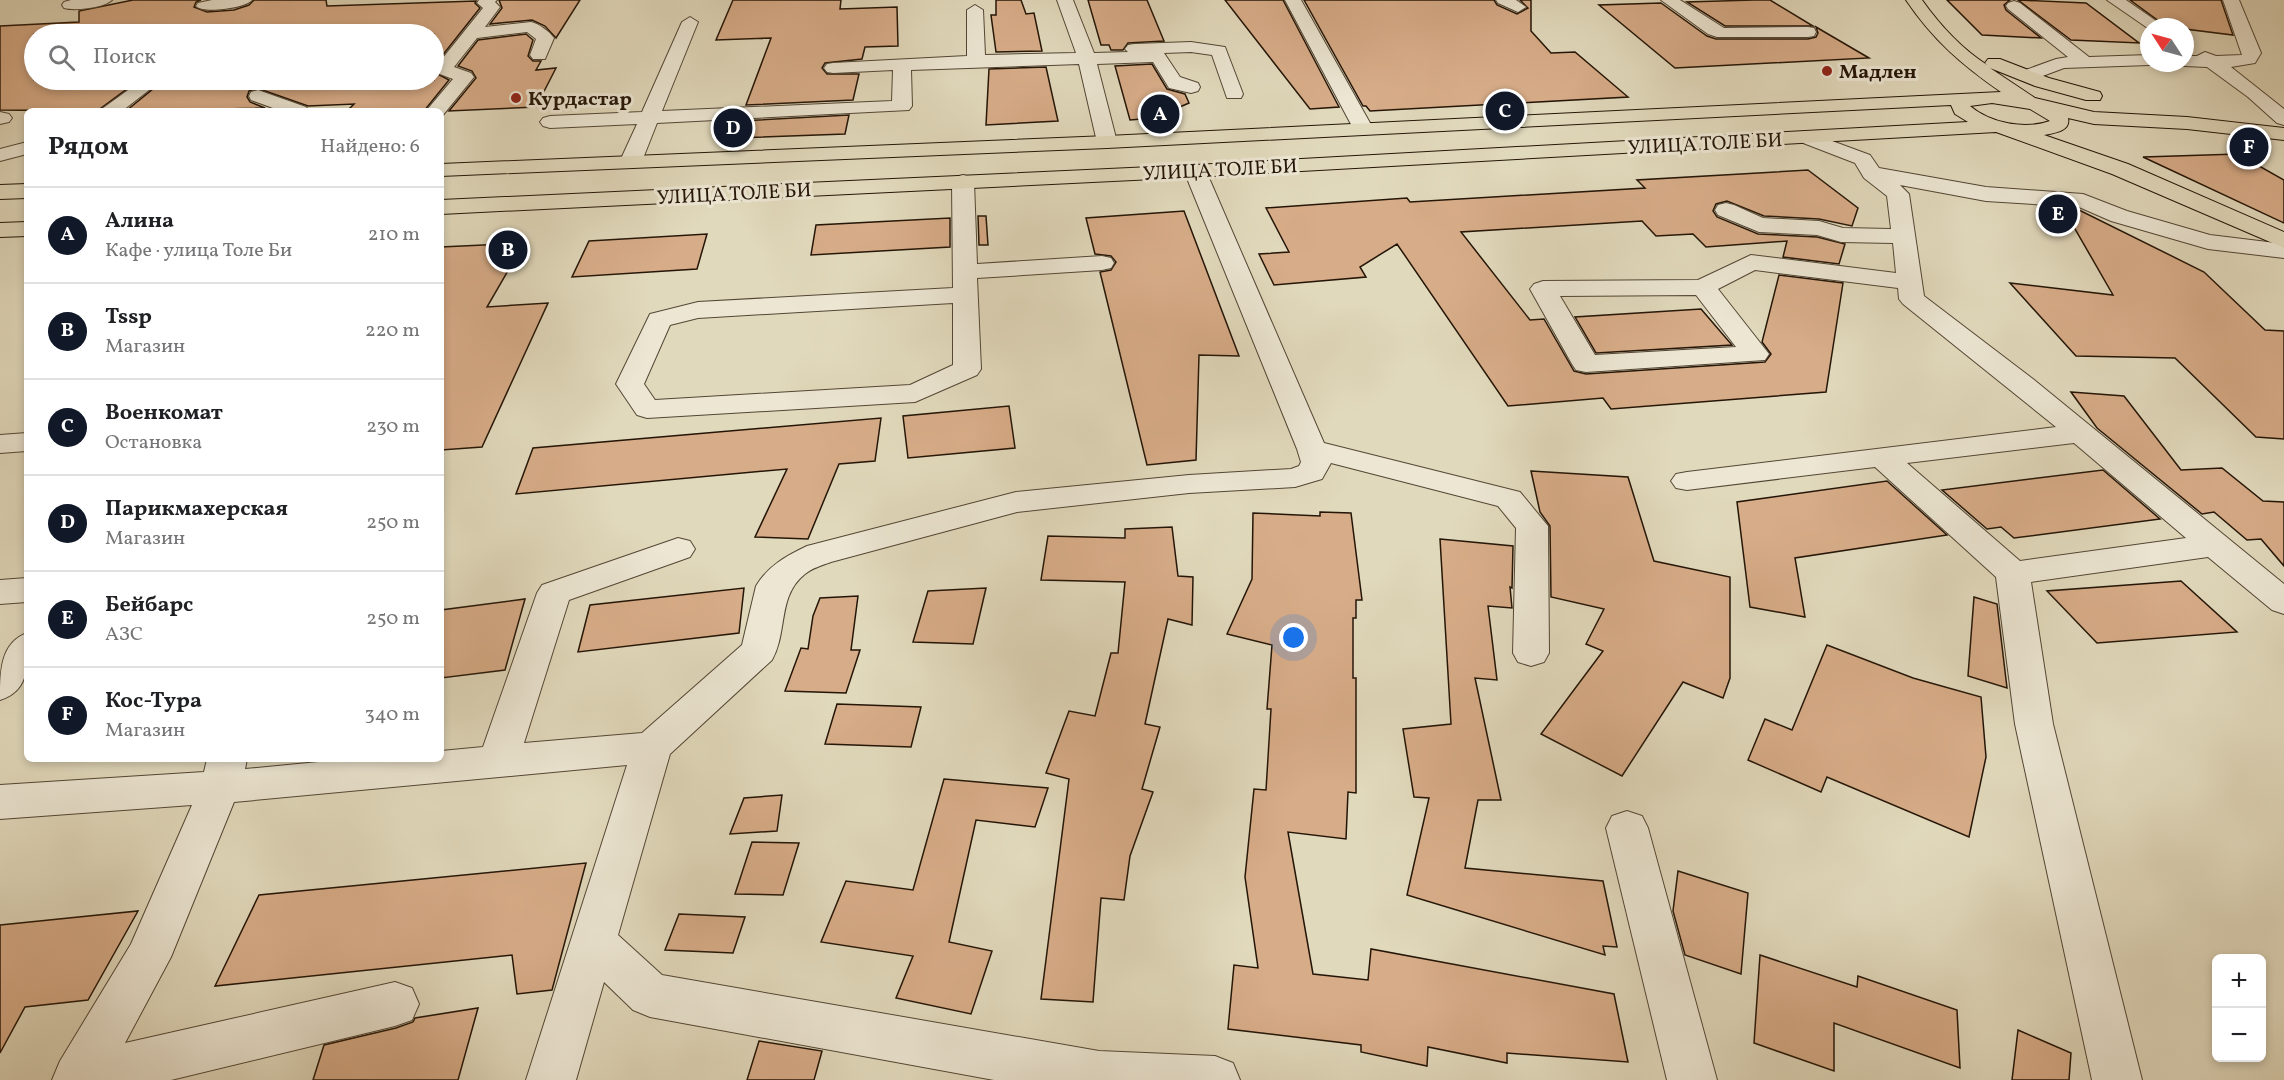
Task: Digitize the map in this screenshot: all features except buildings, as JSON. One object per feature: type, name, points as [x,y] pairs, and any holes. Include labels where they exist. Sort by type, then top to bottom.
[{"type":"main road","points":[[1914,0],[1925,16],[1961,54],[2029,103],[2054,114],[2060,120],[2059,125]]},
{"type":"main road","points":[[1961,54],[2026,76],[2187,123]]},
{"type":"main road","points":[[1961,54],[1966,100],[1960,104],[1962,110],[1972,117],[2120,169],[2284,241]]},
{"type":"main road","name":"УЛИЦА ТОЛЕ БИ","points":[[444,170],[1364,130],[1992,97],[2029,103]]},
{"type":"main road","points":[[2029,103],[2094,118],[2187,123],[2284,134]]},
{"type":"main road","points":[[1999,126],[2031,130],[2049,129],[2094,118]]},
{"type":"main road","points":[[2059,125],[2120,169]]},
{"type":"main road","name":"УЛИЦА ТОЛЕ БИ","points":[[444,207],[1195,171],[1999,126]]},
{"type":"main road","points":[[1107,142],[1117,175]]},
{"type":"main road","points":[[595,199],[631,161]]},
{"type":"main road","points":[[0,192],[24,190]]},
{"type":"main road","points":[[0,230],[24,229]]},
{"type":"street","points":[[70,5],[104,0]]},
{"type":"street","points":[[204,6],[244,0]]},
{"type":"street","points":[[444,68],[492,8],[485,3],[489,0]]},
{"type":"street","points":[[1065,0],[1086,55],[1107,142]]},
{"type":"street","points":[[1293,0],[1364,130]]},
{"type":"street","points":[[1669,0],[1714,30],[1723,33],[1808,32]]},
{"type":"street","points":[[2115,0],[2143,18]]},
{"type":"street","points":[[2194,61],[2235,62],[2249,59],[2252,53],[2231,0]]},
{"type":"street","points":[[2014,6],[2085,62]]},
{"type":"street","points":[[975,10],[976,62]]},
{"type":"street","points":[[631,161],[690,22]]},
{"type":"street","points":[[472,33],[531,27],[545,38],[539,55]]},
{"type":"street","points":[[833,68],[976,62],[1191,46],[1219,51],[1234,94]]},
{"type":"street","points":[[2194,51],[2255,93],[2284,119]]},
{"type":"street","points":[[1086,55],[1158,57],[1176,84],[1179,82],[1191,87]]},
{"type":"street","points":[[2026,76],[2062,63],[2140,60]]},
{"type":"street","points":[[550,122],[902,106],[902,65]]},
{"type":"street","points":[[439,108],[465,77],[444,69]]},
{"type":"street","points":[[113,108],[139,90]]},
{"type":"street","points":[[258,96],[291,108]]},
{"type":"street","points":[[1805,137],[1863,159],[1872,172],[1898,194],[1912,299],[2080,433],[2284,602]]},
{"type":"street","points":[[0,155],[24,149]]},
{"type":"street","points":[[551,1080],[652,747],[759,651],[772,586],[794,565],[819,554],[1016,502],[1189,484],[1295,478],[1311,472],[1316,462],[1312,449],[1195,171]]},
{"type":"street","points":[[1872,172],[1986,195],[2083,201],[2119,216],[2208,242],[2284,250]]},
{"type":"street","points":[[963,182],[965,283],[967,369],[915,393],[647,409],[630,384],[659,320],[698,310],[965,283],[1102,263]]},
{"type":"street","points":[[1726,210],[1759,225],[1819,228],[1841,235],[1904,236]]},
{"type":"street","points":[[1703,287],[1755,354],[1586,364],[1543,289],[1703,287],[1751,262],[1910,282]]},
{"type":"street","points":[[1687,481],[2080,433]]},
{"type":"street","points":[[0,444],[24,442]]},
{"type":"street","points":[[1312,449],[1509,499],[1532,526],[1531,653]]},
{"type":"street","points":[[1882,457],[2013,573],[2034,724],[2117,1080]]},
{"type":"street","points":[[2013,573],[2215,545]]},
{"type":"street","points":[[498,762],[554,593],[678,549]]},
{"type":"street","points":[[0,592],[24,590]]},
{"type":"street","points":[[0,686],[24,650]]},
{"type":"street","points":[[0,802],[224,773],[498,762],[652,747]]},
{"type":"street","points":[[78,1079],[148,957],[224,773]]},
{"type":"street","points":[[1627,828],[1692,1080]]},
{"type":"street","points":[[594,941],[650,994],[1097,1078],[1215,1080]]},
{"type":"street","points":[[78,1079],[395,1004]]},
{"type":"place","name":"Мадлен","points":[[1827,71]]},
{"type":"place","name":"Курдастар","points":[[516,98]]},
{"type":"place","name":"Военкомат","points":[[1505,111]]},
{"type":"place","name":"Алина","points":[[1160,114]]},
{"type":"place","name":"Парикмахерская","points":[[733,128]]},
{"type":"place","name":"Кос-Тура","points":[[2249,147]]},
{"type":"place","name":"Бейбарс","points":[[2058,214]]},
{"type":"place","name":"Tssp","points":[[508,250]]}]
